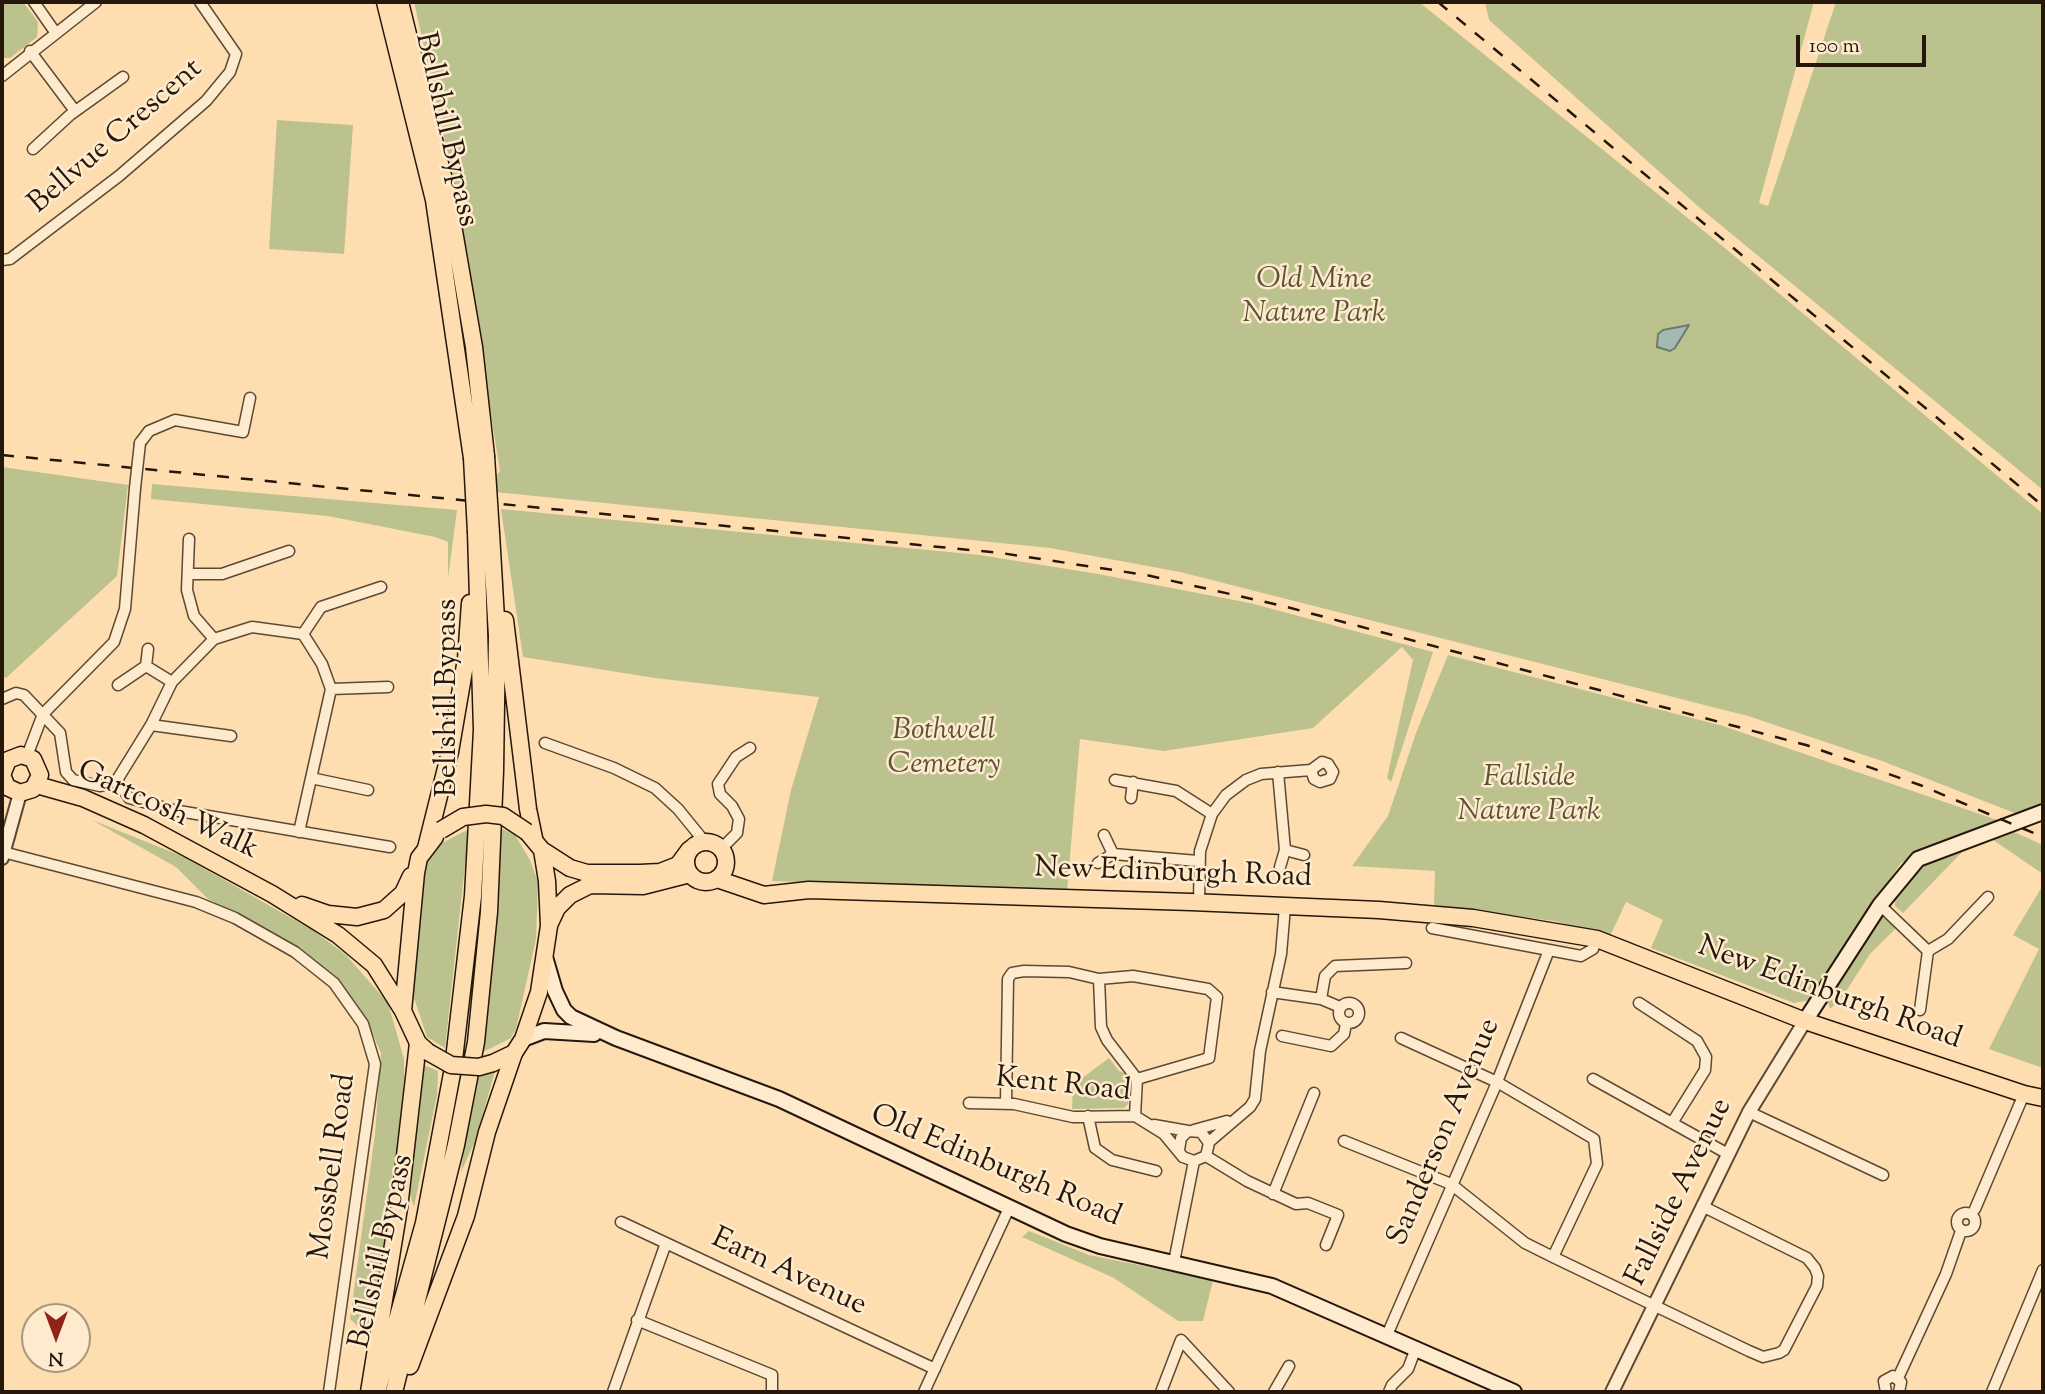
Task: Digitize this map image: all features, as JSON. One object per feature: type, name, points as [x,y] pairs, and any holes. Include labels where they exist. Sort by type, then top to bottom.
[{"type":"main road","name":"Bellshill Bypass","points":[[384,2],[434,200],[479,457]]},
{"type":"main road","name":"Bellshill Bypass","points":[[394,1392],[456,1145],[476,1042],[489,912],[497,636],[479,457],[474,347],[448,196],[400,2]]},
{"type":"main road","name":"Bellshill Bypass","points":[[377,1392],[424,1223],[453,1068],[473,896],[482,730],[486,535]]},
{"type":"main road","points":[[400,1392],[467,1216],[487,1132],[514,1053],[523,1039],[539,992],[549,926],[486,535]]},
{"type":"main road","points":[[403,1011],[409,926],[423,853],[450,752],[486,535]]},
{"type":"main road","points":[[20,793],[7,787],[2,775],[8,760],[27,756]]},
{"type":"main road","name":"Gartcosh Walk","points":[[27,756],[39,768],[37,785]]},
{"type":"main road","name":"Gartcosh Walk","points":[[20,793],[37,785],[83,798],[144,825],[272,894],[338,935],[374,965],[423,1047]]},
{"type":"main road","points":[[1805,1021],[1880,905],[1918,859],[2043,812]]},
{"type":"main road","points":[[423,853],[441,830],[463,817],[486,814],[503,816],[570,868],[587,873],[660,872],[678,865],[697,846]]},
{"type":"main road","points":[[697,846],[724,854],[747,889]]},
{"type":"main road","points":[[690,874],[686,863],[697,846]]},
{"type":"main road","name":"Gartcosh Walk","points":[[272,894],[328,914],[357,917],[384,910],[403,893],[423,853]]},
{"type":"main road","points":[[717,879],[725,870],[724,854]]},
{"type":"main road","name":"New Edinburgh Road","points":[[549,926],[556,908],[570,895],[590,885],[643,886],[690,874],[704,882],[717,879],[764,895],[809,890],[1199,902],[1473,918],[1597,939],[1805,1021],[2043,1098]]},
{"type":"main road","name":"Old Edinburgh Road","points":[[544,952],[555,991],[564,1010],[571,1017],[616,1038],[779,1099],[1009,1208],[1101,1246],[1272,1286],[1514,1392]]},
{"type":"main road","name":"Old Edinburgh Road","points":[[523,1039],[544,1031],[559,1030],[616,1038]]},
{"type":"main road","points":[[369,1392],[423,1047],[451,1065],[479,1067],[514,1053]]},
{"type":"street","points":[[34,2],[55,32]]},
{"type":"street","points":[[2,75],[96,2]]},
{"type":"street","name":"Bellvue Crescent","points":[[2,260],[10,259],[119,176],[206,101],[230,72],[236,54],[200,2]]},
{"type":"street","points":[[30,51],[75,111]]},
{"type":"street","points":[[33,149],[75,111],[123,77]]},
{"type":"street","points":[[27,756],[43,714],[114,642],[125,609],[141,443],[149,430],[175,420],[243,432],[250,398]]},
{"type":"street","points":[[189,539],[187,590],[194,616],[214,639]]},
{"type":"street","points":[[188,573],[222,574],[289,551]]},
{"type":"street","points":[[303,634],[321,607],[381,587]]},
{"type":"street","points":[[2,699],[16,692],[43,714],[60,733],[66,772],[73,780],[100,786],[117,780],[151,725],[173,682],[214,639],[252,627],[303,634],[322,664],[331,688],[299,832]]},
{"type":"street","points":[[118,685],[146,666],[148,649]]},
{"type":"street","points":[[146,666],[173,682]]},
{"type":"street","points":[[331,688],[388,687]]},
{"type":"street","points":[[151,725],[231,736]]},
{"type":"street","points":[[545,744],[621,771],[655,788],[678,809],[697,846]]},
{"type":"street","points":[[724,854],[737,833],[739,819],[732,806],[720,794],[718,784],[736,757],[750,748]]},
{"type":"street","points":[[1199,902],[1198,861],[1212,814],[1234,788],[1261,774],[1311,770]]},
{"type":"street","points":[[1278,772],[1285,850],[1280,867]]},
{"type":"street","points":[[311,778],[368,790]]},
{"type":"street","points":[[117,780],[130,798],[173,810],[390,847]]},
{"type":"street","points":[[1115,780],[1177,790],[1212,814]]},
{"type":"street","points":[[1131,798],[1133,782]]},
{"type":"street","points":[[2,855],[20,793]]},
{"type":"street","points":[[1104,835],[1112,854]]},
{"type":"street","points":[[1285,850],[1304,855]]},
{"type":"street","points":[[1098,863],[1112,854],[1198,861]]},
{"type":"street","name":"Mossbell Road","points":[[2,855],[196,902],[235,918],[295,952],[334,983],[363,1024],[375,1064],[329,1392]]},
{"type":"street","points":[[1928,951],[1948,939],[1988,897]]},
{"type":"street","points":[[1880,905],[1928,951]]},
{"type":"street","points":[[1206,1156],[1209,1142],[1241,1116],[1255,1099],[1260,1051],[1281,954],[1285,907]]},
{"type":"street","points":[[1432,928],[1581,956],[1592,949],[1597,939]]},
{"type":"street","name":"Sanderson Avenue","points":[[1387,1335],[1497,1082],[1549,950]]},
{"type":"street","points":[[1920,1010],[1928,951]]},
{"type":"street","points":[[1321,999],[1325,976],[1335,966],[1406,963]]},
{"type":"street","points":[[1006,1103],[1009,979],[1012,973],[1069,972],[1099,979],[1133,976],[1208,989],[1217,997],[1209,1058],[1137,1079]]},
{"type":"street","points":[[1099,979],[1101,1027],[1107,1040],[1137,1079],[1135,1116]]},
{"type":"street","points":[[1272,992],[1321,999],[1340,1007],[1349,1003],[1358,1008],[1356,1021],[1346,1024]]},
{"type":"street","points":[[1639,1003],[1697,1041],[1706,1058],[1705,1070],[1672,1123]]},
{"type":"street","points":[[1340,1007],[1339,1017],[1346,1024]]},
{"type":"street","name":"Fallside Avenue","points":[[1612,1392],[1749,1112],[1805,1021]]},
{"type":"street","points":[[1282,1037],[1331,1046],[1344,1034],[1346,1024]]},
{"type":"street","points":[[1401,1038],[1497,1082],[1594,1139],[1597,1164],[1553,1257]]},
{"type":"street","points":[[1592,1079],[1728,1154]]},
{"type":"street","points":[[1273,1194],[1314,1093]]},
{"type":"street","points":[[1975,1209],[2024,1094]]},
{"type":"street","name":"Kent Road","points":[[969,1103],[1006,1103],[1042,1108],[1073,1117],[1135,1116],[1150,1124],[1179,1150]]},
{"type":"street","points":[[1749,1112],[1883,1175]]},
{"type":"street","points":[[1088,1116],[1095,1148],[1112,1160],[1156,1171]]},
{"type":"street","points":[[1206,1156],[1194,1161],[1183,1157],[1179,1150],[1181,1138],[1191,1130],[1241,1116]]},
{"type":"street","name":"Kent Road","points":[[1150,1124],[1191,1130]]},
{"type":"street","points":[[1191,1130],[1205,1135],[1209,1142]]},
{"type":"street","points":[[1344,1141],[1451,1184],[1525,1243],[1654,1306],[1756,1354],[1770,1356],[1784,1350],[1817,1286],[1818,1276],[1807,1258],[1702,1206]]},
{"type":"street","points":[[1206,1156],[1273,1194],[1296,1204],[1308,1203],[1338,1215],[1326,1245]]},
{"type":"street","points":[[1174,1262],[1194,1161]]},
{"type":"street","points":[[924,1392],[1009,1208]]},
{"type":"street","name":"Earn Avenue","points":[[621,1222],[762,1291],[934,1369]]},
{"type":"street","points":[[1898,1378],[1936,1297],[1961,1231]]},
{"type":"street","points":[[613,1392],[627,1360],[637,1320],[666,1243]]},
{"type":"street","points":[[1992,1392],[2043,1270]]},
{"type":"street","points":[[637,1320],[772,1376],[772,1392]]},
{"type":"street","points":[[1161,1392],[1181,1340],[1229,1392]]},
{"type":"street","points":[[1390,1392],[1392,1385],[1408,1369],[1416,1348]]},
{"type":"street","points":[[1274,1392],[1289,1366]]},
{"type":"street","points":[[1885,1392],[1884,1381],[1893,1376],[1898,1378],[1902,1387],[1899,1392]]},
{"type":"green space","points":[[2,2],[23,2],[38,22],[37,37],[10,58],[2,58]]},
{"type":"green space","name":"Old Mine Nature Park","points":[[414,2],[1419,2],[1720,244],[2043,514],[2043,804],[2017,814],[1882,761],[1748,716],[1180,572],[1050,548],[495,492],[494,478],[500,471],[452,172]]},
{"type":"green space","points":[[1485,2],[1814,2],[1759,203],[1768,206],[1836,2],[2043,2],[2043,490],[1700,208],[1489,20]]},
{"type":"green space","points":[[277,120],[353,125],[344,254],[269,249]]},
{"type":"green space","points":[[2,467],[128,485],[117,576],[6,678],[2,676]]},
{"type":"green space","points":[[152,484],[457,510],[448,578],[448,542],[435,537],[328,516],[151,499]]},
{"type":"green space","name":"Bothwell Cemetery","points":[[501,509],[980,555],[1250,603],[1433,652],[1391,782],[1387,778],[1413,660],[1402,647],[1313,728],[1164,751],[1080,739],[1067,892],[772,881],[791,790],[819,697],[655,678],[523,657]]},
{"type":"green space","name":"Fallside Nature Park","points":[[1448,655],[1723,726],[2003,822],[1901,863],[1810,1000],[1794,1003],[1651,948],[1663,920],[1626,902],[1610,936],[1554,921],[1434,905],[1435,871],[1352,866],[1388,816],[1416,733]]},
{"type":"green space","points":[[92,820],[184,857],[314,931],[346,955],[388,1003],[404,1059],[404,1079],[394,1204],[372,1339],[350,1319],[375,1134],[381,1053],[367,1021],[333,975],[300,949],[208,899],[176,867]]},
{"type":"green space","points":[[501,828],[515,835],[530,860],[538,882],[536,939],[516,1029],[511,1038],[483,1052]]},
{"type":"green space","points":[[469,829],[445,1048],[427,1037],[411,989],[413,932],[427,862],[438,845]]},
{"type":"green space","points":[[2012,831],[2043,845],[2043,874],[1993,840]]},
{"type":"green space","points":[[1966,848],[1903,913],[1895,906],[1894,895],[1922,865]]},
{"type":"green space","points":[[2043,885],[2043,1068],[1989,1049],[2039,949],[2013,935]]},
{"type":"green space","points":[[1879,918],[1885,918],[1896,928],[1870,954],[1843,996],[1830,1009],[1826,997]]},
{"type":"green space","points":[[1109,1058],[1119,1071],[1127,1074],[1131,1087],[1128,1104],[1124,1108],[1072,1109],[1073,1085]]},
{"type":"green space","points":[[421,1064],[438,1071],[437,1095],[414,1207],[409,1192]]},
{"type":"green space","points":[[495,1071],[476,1139],[461,1172],[473,1076]]},
{"type":"green space","points":[[1029,1231],[1089,1255],[1213,1280],[1203,1321],[1178,1321],[1114,1278],[1022,1237]]},
{"type":"water","points":[[1689,325],[1675,348],[1670,351],[1657,347],[1658,334],[1663,330]]},
{"type":"railway","points":[[1438,2],[2043,506]]},
{"type":"railway","points":[[2,455],[1001,553],[1146,575],[1283,606],[1806,745],[1920,785],[2043,837]]}]
